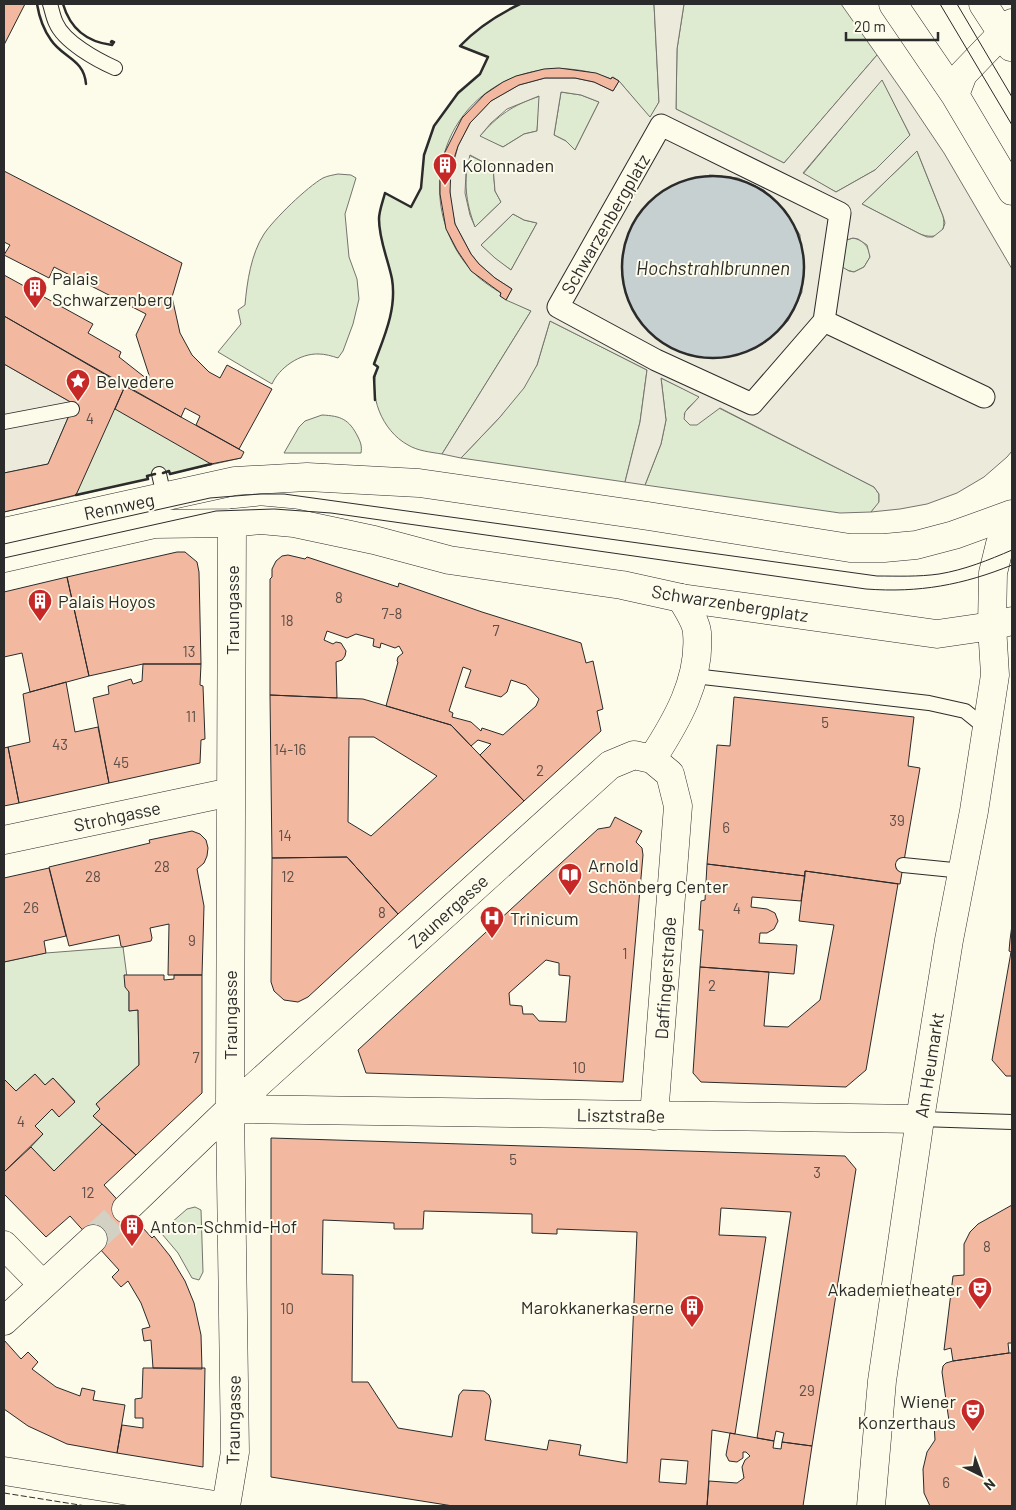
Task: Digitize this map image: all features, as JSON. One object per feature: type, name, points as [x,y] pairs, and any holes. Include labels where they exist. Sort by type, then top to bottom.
[{"type":"street","points":[[893,4],[955,94],[1012,191]]},
{"type":"street","points":[[955,94],[963,74],[1009,35],[983,4]]},
{"type":"street","name":"Schwarzenbergplatz","points":[[661,125],[840,213],[824,321],[752,404],[656,360],[558,307],[661,125]]},
{"type":"street","points":[[824,321],[984,397]]},
{"type":"street","name":"Rennweg","points":[[4,532],[161,485],[307,477],[419,483],[648,516],[850,548],[884,548],[916,545],[954,535],[1012,514]]},
{"type":"street","points":[[1006,621],[993,573],[1000,544],[1012,518]]},
{"type":"street","name":"Schwarzenbergplatz","points":[[232,523],[261,520],[294,523],[449,560],[622,585],[681,598],[937,634],[1006,621]]},
{"type":"street","name":"Rennweg","points":[[4,558],[154,524],[232,523]]},
{"type":"street","name":"Traungasse","points":[[226,1506],[235,1452],[230,1109],[232,523]]},
{"type":"street","points":[[652,759],[675,724],[694,676],[698,631],[681,598]]},
{"type":"street","name":"Am Heumarkt","points":[[871,1506],[882,1381],[920,1120],[949,940],[963,871],[986,728],[1006,621]]},
{"type":"street","name":"Zaunergasse","points":[[126,1209],[230,1109],[610,765],[634,755],[652,759]]},
{"type":"street","name":"Daffingerstraße","points":[[652,759],[670,774],[678,806],[654,1116]]},
{"type":"street","name":"Strohgasse","points":[[4,840],[231,792]]},
{"type":"street","name":"Lisztstraße","points":[[230,1109],[920,1120]]},
{"type":"street","points":[[4,1321],[92,1239]]},
{"type":"street","points":[[4,1245],[43,1285]]},
{"type":"street","points":[[4,1471],[221,1506]]},
{"type":"lane","points":[[50,4],[56,25],[75,45],[98,61],[116,68]]},
{"type":"lane","points":[[4,422],[72,409]]},
{"type":"lane","points":[[694,676],[929,703],[965,711],[986,728]]},
{"type":"lane","points":[[903,865],[963,871]]},
{"type":"lane","name":"Lisztstraße","points":[[920,1120],[1012,1122]]},
{"type":"green space","points":[[520,4],[654,4],[659,102],[650,118],[619,81],[613,77],[611,79],[579,70],[547,69],[518,76],[491,89],[469,109],[452,134],[442,164],[440,198],[443,217],[454,245],[474,273],[501,293],[500,296],[531,311],[442,454],[424,451],[408,445],[391,431],[379,411],[376,400],[374,389],[378,367],[374,364],[389,323],[393,301],[392,279],[380,234],[380,213],[385,193],[411,207],[421,188],[424,155],[434,126],[458,93],[480,74],[488,57],[460,46],[488,22]]},
{"type":"green space","points":[[684,4],[841,4],[877,55],[784,163],[676,109],[677,49]]},
{"type":"green space","points":[[882,79],[910,135],[875,170],[836,192],[803,174]]},
{"type":"green space","points":[[561,92],[581,95],[599,102],[575,150],[566,141],[554,135]]},
{"type":"green space","points":[[540,96],[537,131],[524,134],[503,147],[479,137],[506,112]]},
{"type":"green space","points":[[917,151],[943,216],[942,231],[935,236],[920,234],[862,204]]},
{"type":"green space","points":[[469,155],[493,167],[495,191],[501,202],[475,227],[466,191]]},
{"type":"green space","points":[[338,174],[351,175],[356,178],[345,214],[349,257],[357,279],[359,299],[353,324],[343,351],[338,358],[321,354],[305,356],[285,367],[272,384],[218,352],[241,324],[238,310],[245,305],[248,278],[253,259],[264,234],[308,188],[323,178]]},
{"type":"green space","points":[[513,214],[524,220],[537,223],[511,270],[495,259],[481,245]]},
{"type":"green space","points":[[853,238],[865,244],[870,257],[864,267],[854,272],[843,269],[839,265],[843,241]]},
{"type":"green space","name":"Belvedere","points":[[4,316],[125,386],[241,458],[170,474],[169,471],[148,476],[148,479],[4,512]]},
{"type":"green space","points":[[550,321],[647,370],[640,422],[625,482],[461,458],[500,417],[537,365]]},
{"type":"green space","points":[[661,378],[700,397],[688,408],[684,415],[719,408],[874,487],[879,494],[879,503],[871,512],[840,513],[645,485],[661,444],[666,420]]},
{"type":"green space","points":[[322,415],[334,416],[348,422],[359,439],[361,453],[284,453],[299,427],[305,421]]},
{"type":"green space","points":[[123,947],[129,992],[129,1011],[138,1010],[139,1065],[96,1104],[100,1109],[93,1116],[102,1124],[54,1171],[31,1147],[43,1134],[35,1126],[52,1109],[59,1117],[75,1101],[53,1078],[45,1085],[35,1074],[16,1091],[4,1079],[4,962],[46,953]]},
{"type":"green space","points":[[195,1207],[201,1210],[203,1272],[199,1280],[192,1278],[178,1253],[162,1234],[163,1230],[187,1209]]},
{"type":"shaded area","points":[[654,4],[684,4],[677,49],[676,109],[784,163],[877,55],[944,153],[1012,269],[1012,451],[1007,457],[984,477],[957,493],[927,504],[871,512],[879,502],[879,494],[874,487],[720,408],[697,425],[690,425],[684,419],[685,412],[699,397],[661,378],[666,420],[661,444],[645,485],[625,482],[640,422],[647,370],[550,321],[537,365],[524,388],[500,417],[461,458],[442,454],[531,311],[506,300],[512,289],[479,264],[471,254],[455,224],[449,180],[458,146],[470,123],[491,101],[519,85],[545,78],[575,78],[594,82],[613,91],[619,81],[650,117],[659,102]],"holes":[[[882,80],[910,135],[875,170],[836,192],[803,173]],[[561,92],[581,95],[599,102],[575,150],[566,141],[554,135]],[[539,96],[537,131],[524,134],[503,147],[480,136],[507,109]],[[917,151],[945,223],[943,229],[933,237],[920,234],[862,204]],[[470,155],[493,167],[495,191],[501,202],[475,227],[465,193],[466,172]],[[709,175],[738,178],[764,190],[785,210],[800,235],[802,292],[788,321],[765,343]],[[513,214],[524,220],[537,223],[511,270],[481,245]],[[853,238],[867,245],[870,257],[864,267],[854,272],[839,265],[843,241]]]},
{"type":"shaded area","points":[[4,364],[74,404],[48,464],[4,473]]},
{"type":"water","name":"Hochstrahlbrunnen","points":[[722,176],[731,177],[756,186],[778,202],[794,224],[803,249],[803,285],[794,310],[778,332],[756,348],[740,354],[722,358],[704,358],[695,357],[670,348],[655,338],[642,325],[632,310],[623,285],[622,258],[623,249],[632,224],[642,209],[655,196],[670,186],[695,177]]},
{"type":"building","points":[[4,4],[25,4],[4,45]]},
{"type":"building","name":"Kolonnaden","points":[[559,68],[596,73],[619,81],[613,91],[594,82],[575,78],[545,78],[519,85],[491,101],[470,123],[458,146],[451,168],[450,192],[455,224],[471,254],[479,264],[512,289],[506,300],[500,296],[501,293],[471,271],[446,229],[440,194],[444,154],[462,118],[485,94],[516,76],[544,69]]},
{"type":"building","name":"Palais Schwarzenberg","points":[[4,171],[182,263],[172,297],[180,333],[192,355],[209,372],[220,378],[227,365],[272,389],[239,449],[196,425],[200,416],[185,408],[181,417],[4,316],[4,275],[93,324],[88,333],[121,352],[119,357],[147,379],[149,375],[136,335],[146,314],[54,267],[49,278],[4,255],[10,245],[4,242]]},
{"type":"building","points":[[4,316],[125,386],[76,495],[4,512],[4,473],[48,464],[74,404],[4,364]]},
{"type":"building","points":[[125,386],[244,452],[241,458],[211,464],[115,409]]},
{"type":"building","points":[[177,552],[185,552],[197,562],[199,572],[201,664],[143,664],[89,676],[67,577]]},
{"type":"building","points":[[288,555],[305,559],[307,557],[398,587],[399,583],[482,612],[581,643],[586,663],[593,661],[603,709],[597,711],[601,731],[524,801],[480,755],[491,744],[478,740],[471,746],[451,725],[386,706],[398,657],[403,653],[399,646],[395,648],[381,643],[380,648],[373,646],[374,639],[356,634],[347,638],[327,631],[324,640],[333,644],[336,642],[341,643],[346,651],[342,660],[336,662],[337,698],[270,695],[270,579],[276,561],[282,556]],"holes":[[[463,667],[471,670],[465,687],[501,697],[507,692],[511,680],[526,685],[539,699],[536,706],[503,735],[482,728],[481,731],[471,722],[452,717],[453,713],[449,711]]]},
{"type":"building","name":"Palais Hoyos","points":[[67,577],[89,676],[30,692],[22,653],[4,657],[4,592]]},
{"type":"building","points":[[143,664],[201,664],[200,685],[203,686],[205,739],[201,740],[200,763],[109,783],[93,698],[109,694],[108,686],[131,679],[133,684],[142,681]]},
{"type":"building","points":[[66,682],[75,732],[98,727],[109,783],[19,803],[8,747],[30,742],[23,694]]},
{"type":"building","points":[[270,695],[363,699],[451,725],[524,801],[398,914],[347,857],[272,858]],"holes":[[[349,737],[374,737],[437,776],[371,836],[348,822]]]},
{"type":"building","points":[[734,697],[914,717],[908,766],[920,768],[900,884],[805,871],[805,876],[707,864],[717,745],[730,746]]},
{"type":"building","points":[[8,747],[19,803],[4,806],[4,748]]},
{"type":"building","points":[[615,817],[642,831],[636,842],[642,848],[643,855],[623,1082],[366,1073],[358,1050],[598,829],[610,827]],"holes":[[[546,960],[559,963],[559,975],[570,976],[566,1022],[539,1021],[533,1014],[523,1014],[522,1006],[510,1005],[509,993]]]},
{"type":"building","points":[[192,831],[200,834],[206,840],[208,848],[204,863],[197,869],[204,906],[202,975],[168,975],[169,924],[150,928],[151,941],[123,947],[121,946],[119,935],[69,946],[49,867],[150,843],[149,840]]},
{"type":"building","points":[[347,857],[398,914],[308,997],[298,1002],[284,1000],[274,991],[271,982],[272,858]]},
{"type":"building","points":[[707,864],[805,876],[801,901],[752,897],[751,907],[767,909],[775,913],[778,921],[774,929],[767,933],[760,933],[759,943],[797,945],[794,974],[700,967],[703,930],[699,930],[701,901],[705,900]]},
{"type":"building","points":[[49,868],[66,936],[44,941],[46,953],[4,962],[4,878]]},
{"type":"building","points":[[805,871],[898,884],[866,1070],[846,1087],[701,1082],[693,1073],[700,967],[769,972],[764,1026],[788,1027],[820,1000],[834,925],[799,921]]},
{"type":"building","points":[[1012,925],[1012,1076],[1006,1076],[992,1060],[1011,952],[1009,951]]},
{"type":"building","points":[[124,975],[164,975],[164,980],[174,979],[174,975],[202,975],[202,1093],[136,1155],[93,1116],[100,1109],[96,1104],[139,1065],[138,1010],[129,1011],[129,992],[125,987]]},
{"type":"building","points":[[35,1074],[45,1085],[53,1078],[75,1102],[59,1117],[52,1109],[35,1126],[43,1134],[4,1172],[4,1079],[16,1091]]},
{"type":"building","name":"Anton-Schmid-Hof","points":[[102,1124],[136,1155],[104,1185],[152,1238],[154,1236],[170,1256],[185,1281],[194,1303],[201,1335],[202,1369],[153,1368],[151,1340],[144,1341],[142,1329],[150,1327],[141,1303],[128,1281],[121,1287],[112,1277],[119,1270],[70,1216],[46,1237],[4,1194],[4,1172],[31,1147],[54,1171]]},
{"type":"building","name":"Marokkanerkaserne","points":[[271,1138],[845,1156],[856,1169],[812,1446],[782,1442],[784,1433],[776,1431],[774,1441],[757,1438],[791,1212],[721,1208],[719,1235],[766,1237],[735,1434],[712,1430],[707,1506],[453,1506],[271,1477]],"holes":[[[424,1211],[532,1214],[532,1233],[557,1234],[557,1229],[637,1232],[627,1463],[579,1455],[581,1445],[549,1440],[547,1450],[485,1440],[491,1401],[489,1395],[484,1391],[463,1390],[459,1395],[452,1437],[398,1428],[368,1382],[352,1382],[353,1275],[322,1274],[323,1220],[394,1223],[394,1229],[423,1229]],[[661,1459],[688,1461],[686,1484],[659,1482]]]},
{"type":"building","name":"Akademietheater","points":[[1012,1205],[1012,1343],[1008,1343],[1009,1353],[953,1361],[951,1348],[944,1350],[953,1276],[964,1275],[964,1244],[970,1232],[978,1224]]},
{"type":"building","points":[[4,1340],[21,1359],[28,1352],[38,1362],[32,1369],[56,1387],[80,1396],[82,1388],[95,1391],[93,1400],[125,1405],[117,1453],[67,1444],[28,1426],[4,1409]]},
{"type":"building","name":"Wiener Konzerthaus","points":[[1012,1353],[1012,1506],[930,1506],[924,1493],[923,1469],[927,1452],[935,1440],[934,1423],[949,1421],[942,1372],[943,1366],[953,1361]]},
{"type":"building","points":[[143,1368],[205,1368],[203,1467],[117,1453],[122,1425],[143,1428],[143,1418],[135,1418],[135,1399],[142,1398]]},
{"type":"building","points":[[730,1433],[774,1441],[773,1448],[781,1449],[782,1442],[812,1446],[803,1506],[707,1506],[709,1481],[737,1483],[744,1478],[742,1467],[745,1460],[750,1456],[743,1452],[743,1458],[737,1462],[729,1461],[726,1455]]},
{"type":"tunnel","points":[[93,1239],[126,1209]]},
{"type":"tram line","points":[[940,4],[1012,125]]},
{"type":"tram line","points":[[957,4],[1012,97]]},
{"type":"tram line","points":[[4,544],[210,498],[284,494],[877,576],[939,574],[958,570],[1012,550]]},
{"type":"tram line","points":[[4,558],[216,511],[274,509],[331,513],[866,589],[904,590],[941,586],[976,578],[1012,565]]},
{"type":"fence","points":[[4,1493],[86,1506]]},
{"type":"wall","points":[[37,4],[48,36],[81,69],[86,84]]},
{"type":"wall","points":[[63,4],[66,13],[75,27],[87,37],[112,45],[114,42],[111,42]]},
{"type":"wall","points":[[375,400],[374,377],[378,367],[374,364],[389,323],[393,301],[392,279],[379,227],[385,193],[411,207],[421,188],[424,155],[434,126],[458,93],[480,74],[488,57],[460,46],[488,22],[520,4]]},
{"type":"wall","points":[[722,176],[731,177],[756,186],[778,202],[794,224],[803,249],[804,267],[803,285],[794,310],[778,332],[756,348],[740,354],[722,358],[704,358],[695,357],[670,348],[655,338],[642,325],[632,310],[623,285],[622,258],[623,249],[632,224],[642,209],[655,196],[670,186],[695,177],[722,176]]},
{"type":"wall","points":[[163,473],[169,471],[170,474],[211,464]]},
{"type":"wall","points":[[76,495],[148,479],[147,476],[155,474]]},
{"type":"place","name":"Kolonnaden","points":[[445,186]]},
{"type":"place","name":"Palais Schwarzenberg","points":[[35,309]]},
{"type":"place","name":"Belvedere","points":[[78,402]]},
{"type":"place","name":"Palais Hoyos","points":[[40,622]]},
{"type":"place","name":"Arnold Schönberg Center","points":[[570,896]]},
{"type":"place","name":"Trinicum","points":[[492,939]]},
{"type":"place","name":"Anton-Schmid-Hof","points":[[132,1247]]},
{"type":"place","name":"Akademietheater","points":[[980,1310]]},
{"type":"place","name":"Marokkanerkaserne","points":[[692,1328]]},
{"type":"place","name":"Wiener Konzerthaus","points":[[973,1432]]}]
